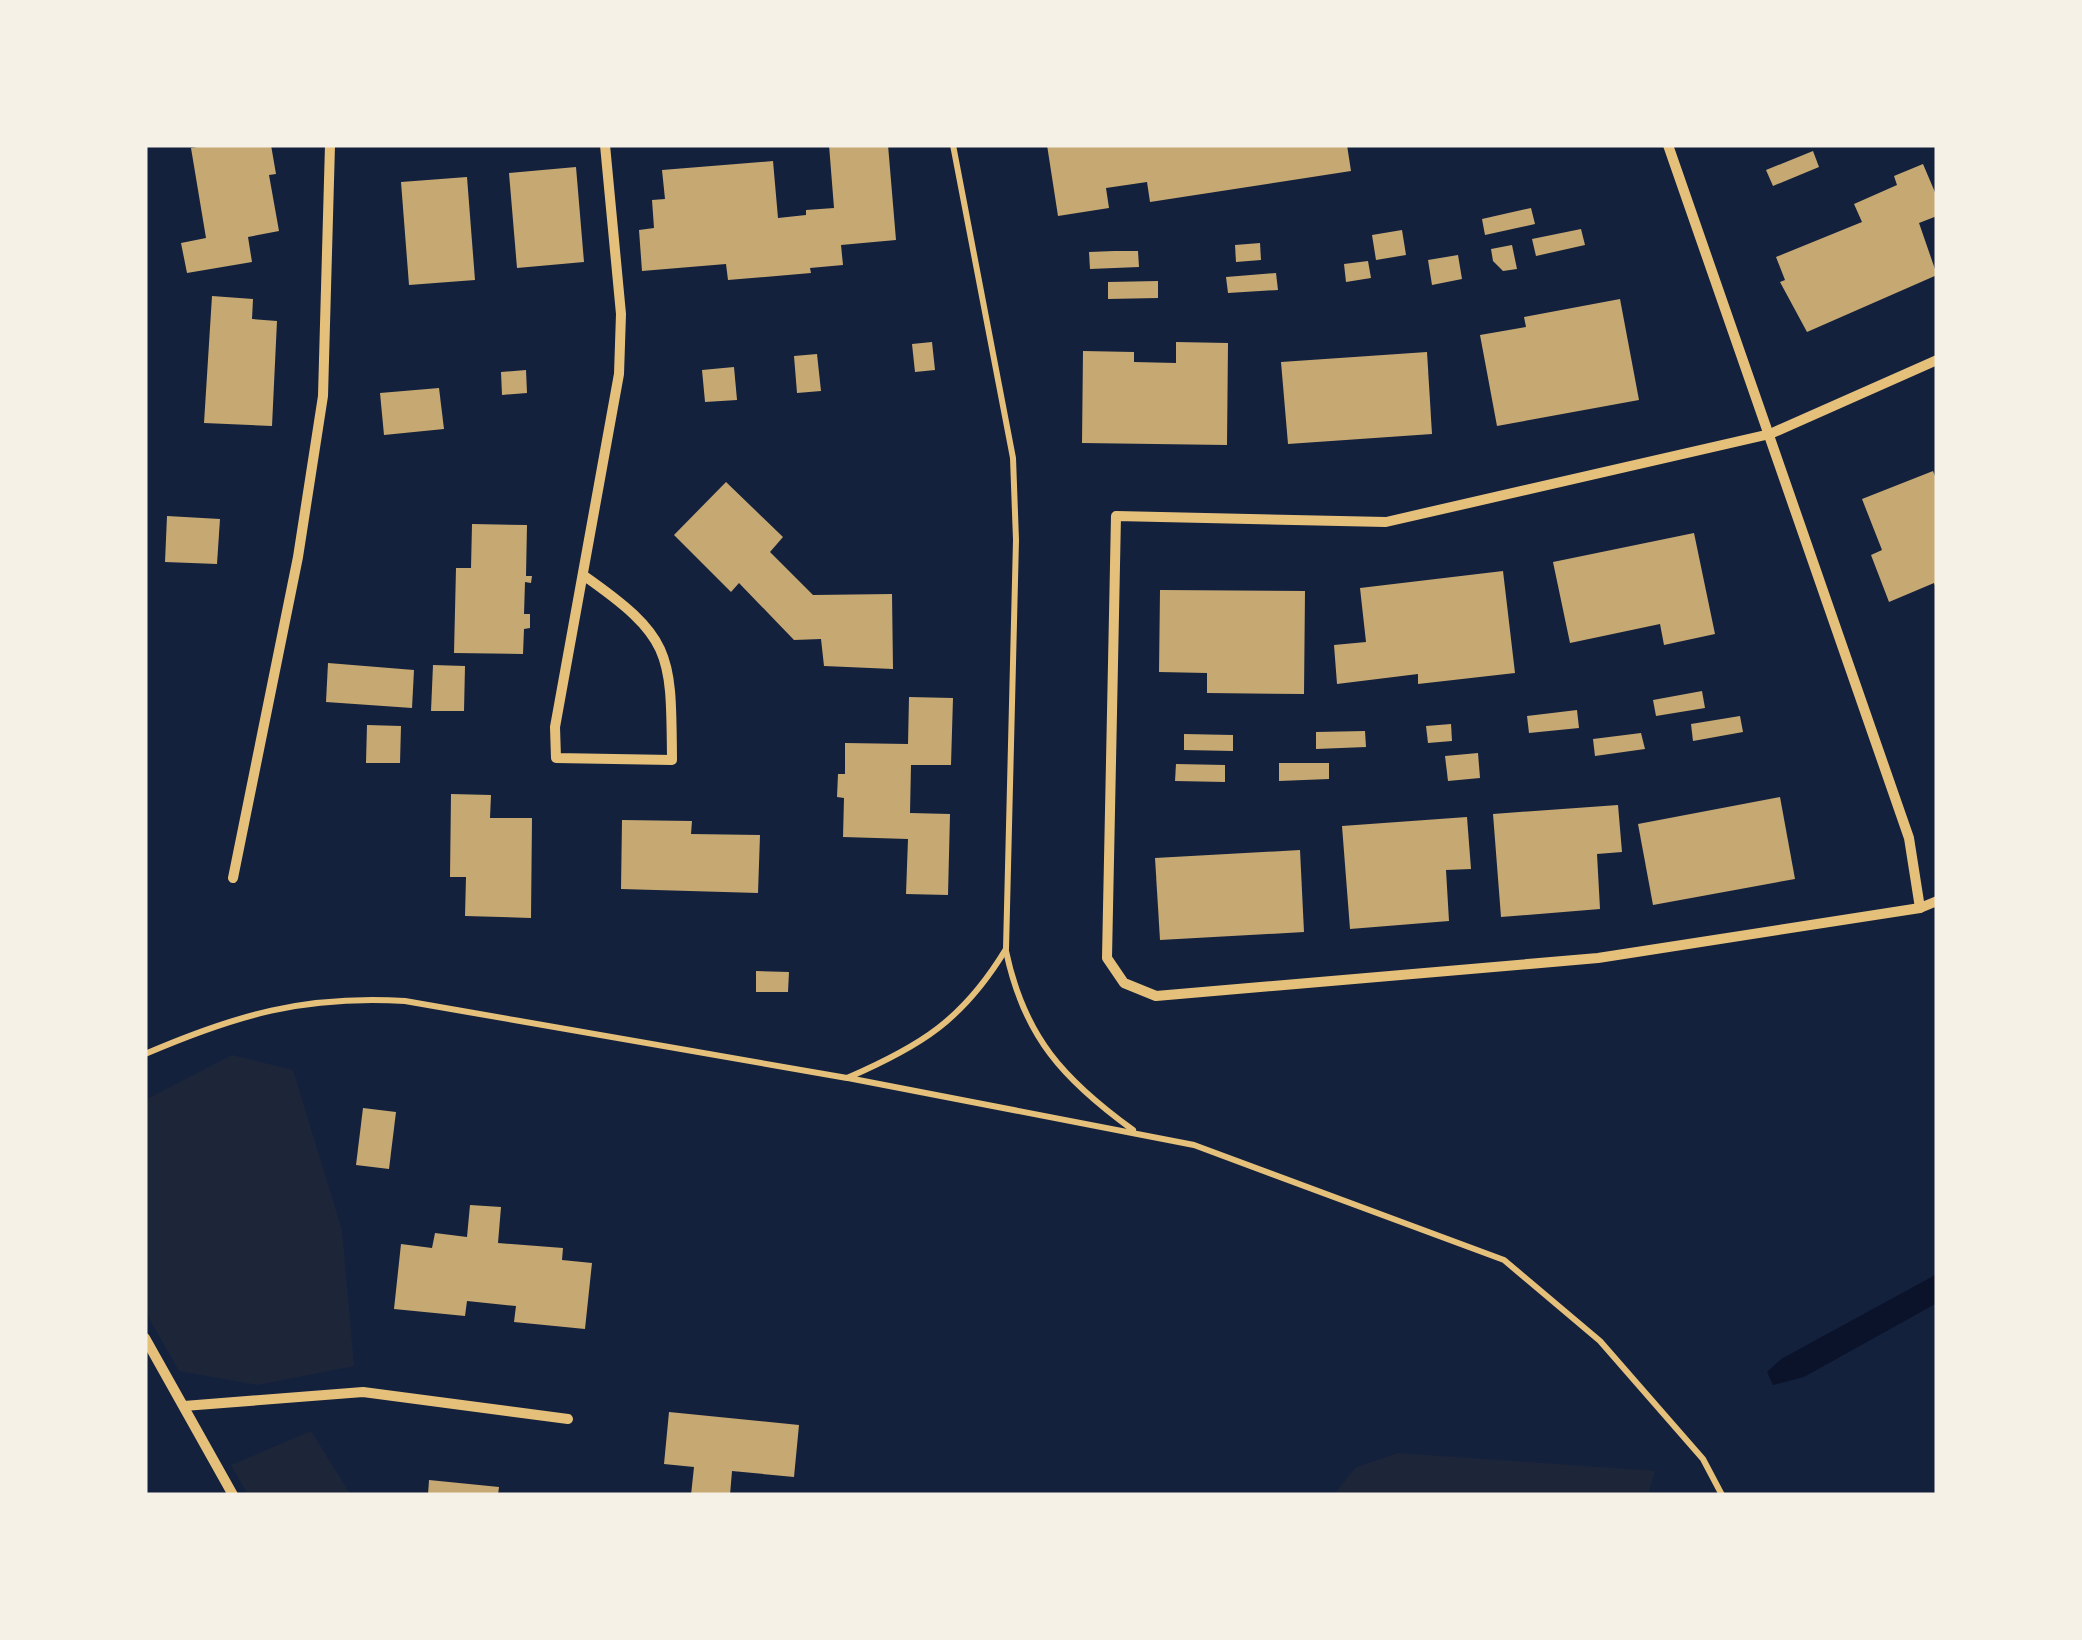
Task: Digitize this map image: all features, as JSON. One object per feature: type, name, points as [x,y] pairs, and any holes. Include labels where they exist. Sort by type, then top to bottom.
[{"type":"street","points":[[233,878],[298,557],[323,396],[330,145]]},
{"type":"street","points":[[583,575],[634,611],[661,643],[672,676],[672,760],[556,758],[555,727],[619,374],[620,314],[605,145]]},
{"type":"street","points":[[1668,145],[1909,838],[1920,908]]},
{"type":"street","points":[[1937,360],[1770,434],[1386,522],[1116,516],[1106,958],[1124,983],[1156,996],[1598,958],[1920,908],[1937,901]]},
{"type":"street","points":[[145,1338],[233,1495]]},
{"type":"street","points":[[184,1406],[364,1392],[568,1419]]},
{"type":"path","points":[[953,145],[1005,397],[1013,458],[1016,540],[1006,949],[1014,989],[1040,1044],[1082,1092],[1138,1134]]},
{"type":"path","points":[[847,1078],[904,1054],[945,1026],[981,990],[1006,949]]},
{"type":"path","points":[[145,1054],[258,1011],[355,998],[405,1002],[847,1078],[1194,1145],[1504,1260],[1600,1340],[1703,1459],[1722,1495]]},
{"type":"shaded area","points":[[232,1055],[293,1070],[342,1230],[354,1366],[257,1385],[179,1371],[145,1311],[145,1100]]},
{"type":"shaded area","points":[[1937,1274],[1937,1303],[1804,1377],[1773,1385],[1767,1372],[1781,1359]]},
{"type":"shaded area","points":[[311,1431],[351,1495],[248,1495],[231,1465]]},
{"type":"shaded area","points":[[1398,1453],[1655,1471],[1648,1495],[1334,1495],[1355,1468]]},
{"type":"building","points":[[271,145],[276,174],[269,175],[279,231],[248,237],[252,262],[187,273],[181,243],[206,238],[191,148]]},
{"type":"building","points":[[829,145],[888,145],[896,240],[841,245],[843,265],[810,268],[811,273],[728,280],[726,264],[642,271],[639,230],[654,228],[652,200],[665,199],[662,170],[773,161],[778,218],[806,215],[806,210],[834,208]]},
{"type":"building","points":[[1047,145],[1347,145],[1351,171],[1150,202],[1147,182],[1106,188],[1109,208],[1058,216]]},
{"type":"building","points":[[1813,151],[1819,167],[1773,186],[1766,170]]},
{"type":"building","points":[[1923,164],[1937,197],[1937,216],[1919,223],[1937,275],[1807,332],[1780,282],[1785,280],[1776,257],[1862,222],[1854,204],[1897,185],[1894,176]]},
{"type":"building","points":[[576,167],[584,262],[517,268],[509,173]]},
{"type":"building","points":[[467,177],[475,280],[409,285],[401,182]]},
{"type":"building","points":[[1531,208],[1535,224],[1485,235],[1482,219]]},
{"type":"building","points":[[1581,229],[1585,245],[1536,256],[1532,239]]},
{"type":"building","points":[[1402,230],[1406,255],[1376,260],[1372,235]]},
{"type":"building","points":[[1260,243],[1261,260],[1236,262],[1235,245]]},
{"type":"building","points":[[1512,245],[1517,269],[1503,271],[1493,261],[1491,249]]},
{"type":"building","points":[[1138,251],[1139,267],[1090,269],[1089,252]]},
{"type":"building","points":[[1458,255],[1462,279],[1432,285],[1428,260]]},
{"type":"building","points":[[1368,261],[1371,278],[1346,282],[1344,264]]},
{"type":"building","points":[[1276,273],[1278,290],[1228,293],[1226,277]]},
{"type":"building","points":[[1158,281],[1158,298],[1108,299],[1108,282]]},
{"type":"building","points":[[212,296],[253,299],[252,319],[277,321],[272,426],[204,423]]},
{"type":"building","points":[[1620,299],[1639,400],[1497,426],[1480,335],[1526,327],[1524,317]]},
{"type":"building","points":[[932,342],[935,370],[915,372],[912,344]]},
{"type":"building","points":[[1176,342],[1228,343],[1227,445],[1082,443],[1083,351],[1134,352],[1134,362],[1176,363]]},
{"type":"building","points":[[1427,352],[1432,434],[1288,444],[1281,362]]},
{"type":"building","points":[[817,354],[821,391],[797,393],[794,356]]},
{"type":"building","points":[[734,367],[737,400],[705,402],[702,370]]},
{"type":"building","points":[[526,370],[527,393],[502,395],[501,372]]},
{"type":"building","points":[[439,388],[444,429],[384,435],[380,393]]},
{"type":"building","points":[[1933,471],[1937,481],[1937,591],[1934,583],[1889,602],[1871,555],[1882,550],[1862,499]]},
{"type":"building","points":[[726,482],[783,537],[770,552],[813,595],[892,594],[893,669],[824,666],[821,639],[794,640],[739,583],[731,592],[674,535]]},
{"type":"building","points":[[167,516],[220,519],[217,564],[165,562]]},
{"type":"building","points":[[472,524],[527,525],[526,576],[532,576],[531,583],[525,582],[524,614],[530,614],[530,628],[524,629],[523,654],[454,653],[456,568],[471,568]]},
{"type":"building","points":[[1694,533],[1715,634],[1664,645],[1660,624],[1570,643],[1553,562]]},
{"type":"building","points":[[1503,571],[1515,673],[1418,684],[1418,674],[1337,684],[1334,645],[1366,642],[1360,588]]},
{"type":"building","points":[[1160,590],[1305,591],[1304,694],[1207,693],[1207,673],[1159,672]]},
{"type":"building","points":[[328,663],[414,670],[412,708],[326,702]]},
{"type":"building","points":[[433,665],[465,666],[464,711],[431,711]]},
{"type":"building","points":[[1702,691],[1705,708],[1656,716],[1653,700]]},
{"type":"building","points":[[909,697],[953,698],[951,765],[911,765],[910,813],[950,814],[948,895],[906,894],[908,839],[843,837],[844,798],[837,797],[838,774],[845,774],[845,743],[908,744]]},
{"type":"building","points":[[1577,710],[1579,728],[1529,733],[1527,716]]},
{"type":"building","points":[[1740,716],[1743,732],[1693,741],[1691,724]]},
{"type":"building","points":[[1451,724],[1452,741],[1428,743],[1426,726]]},
{"type":"building","points":[[367,725],[401,726],[400,763],[366,763]]},
{"type":"building","points":[[1365,731],[1366,747],[1316,749],[1316,732]]},
{"type":"building","points":[[1641,733],[1645,749],[1595,756],[1593,739]]},
{"type":"building","points":[[1184,734],[1233,735],[1233,751],[1184,750]]},
{"type":"building","points":[[1478,753],[1480,778],[1448,781],[1445,756]]},
{"type":"building","points":[[1279,763],[1329,763],[1329,779],[1279,781]]},
{"type":"building","points":[[1176,764],[1225,765],[1225,782],[1175,781]]},
{"type":"building","points":[[451,794],[491,795],[490,818],[532,818],[531,918],[465,916],[466,877],[450,877]]},
{"type":"building","points":[[1780,797],[1795,879],[1653,905],[1638,824]]},
{"type":"building","points":[[1618,805],[1622,852],[1597,854],[1600,909],[1501,917],[1493,814]]},
{"type":"building","points":[[1467,817],[1471,869],[1446,870],[1449,921],[1350,929],[1342,826]]},
{"type":"building","points":[[622,820],[692,821],[691,834],[760,835],[758,893],[621,889]]},
{"type":"building","points":[[1300,850],[1304,932],[1160,940],[1155,858]]},
{"type":"building","points":[[756,971],[789,972],[788,992],[756,992]]},
{"type":"building","points":[[363,1108],[396,1112],[389,1169],[356,1165]]},
{"type":"building","points":[[470,1205],[501,1207],[498,1243],[563,1248],[562,1260],[592,1263],[585,1329],[514,1322],[516,1306],[467,1301],[465,1316],[394,1309],[401,1244],[432,1248],[435,1233],[467,1237]]},
{"type":"building","points":[[669,1412],[799,1425],[794,1477],[732,1471],[730,1495],[691,1495],[694,1467],[664,1464]]},
{"type":"building","points":[[429,1480],[499,1487],[498,1495],[428,1495]]}]
